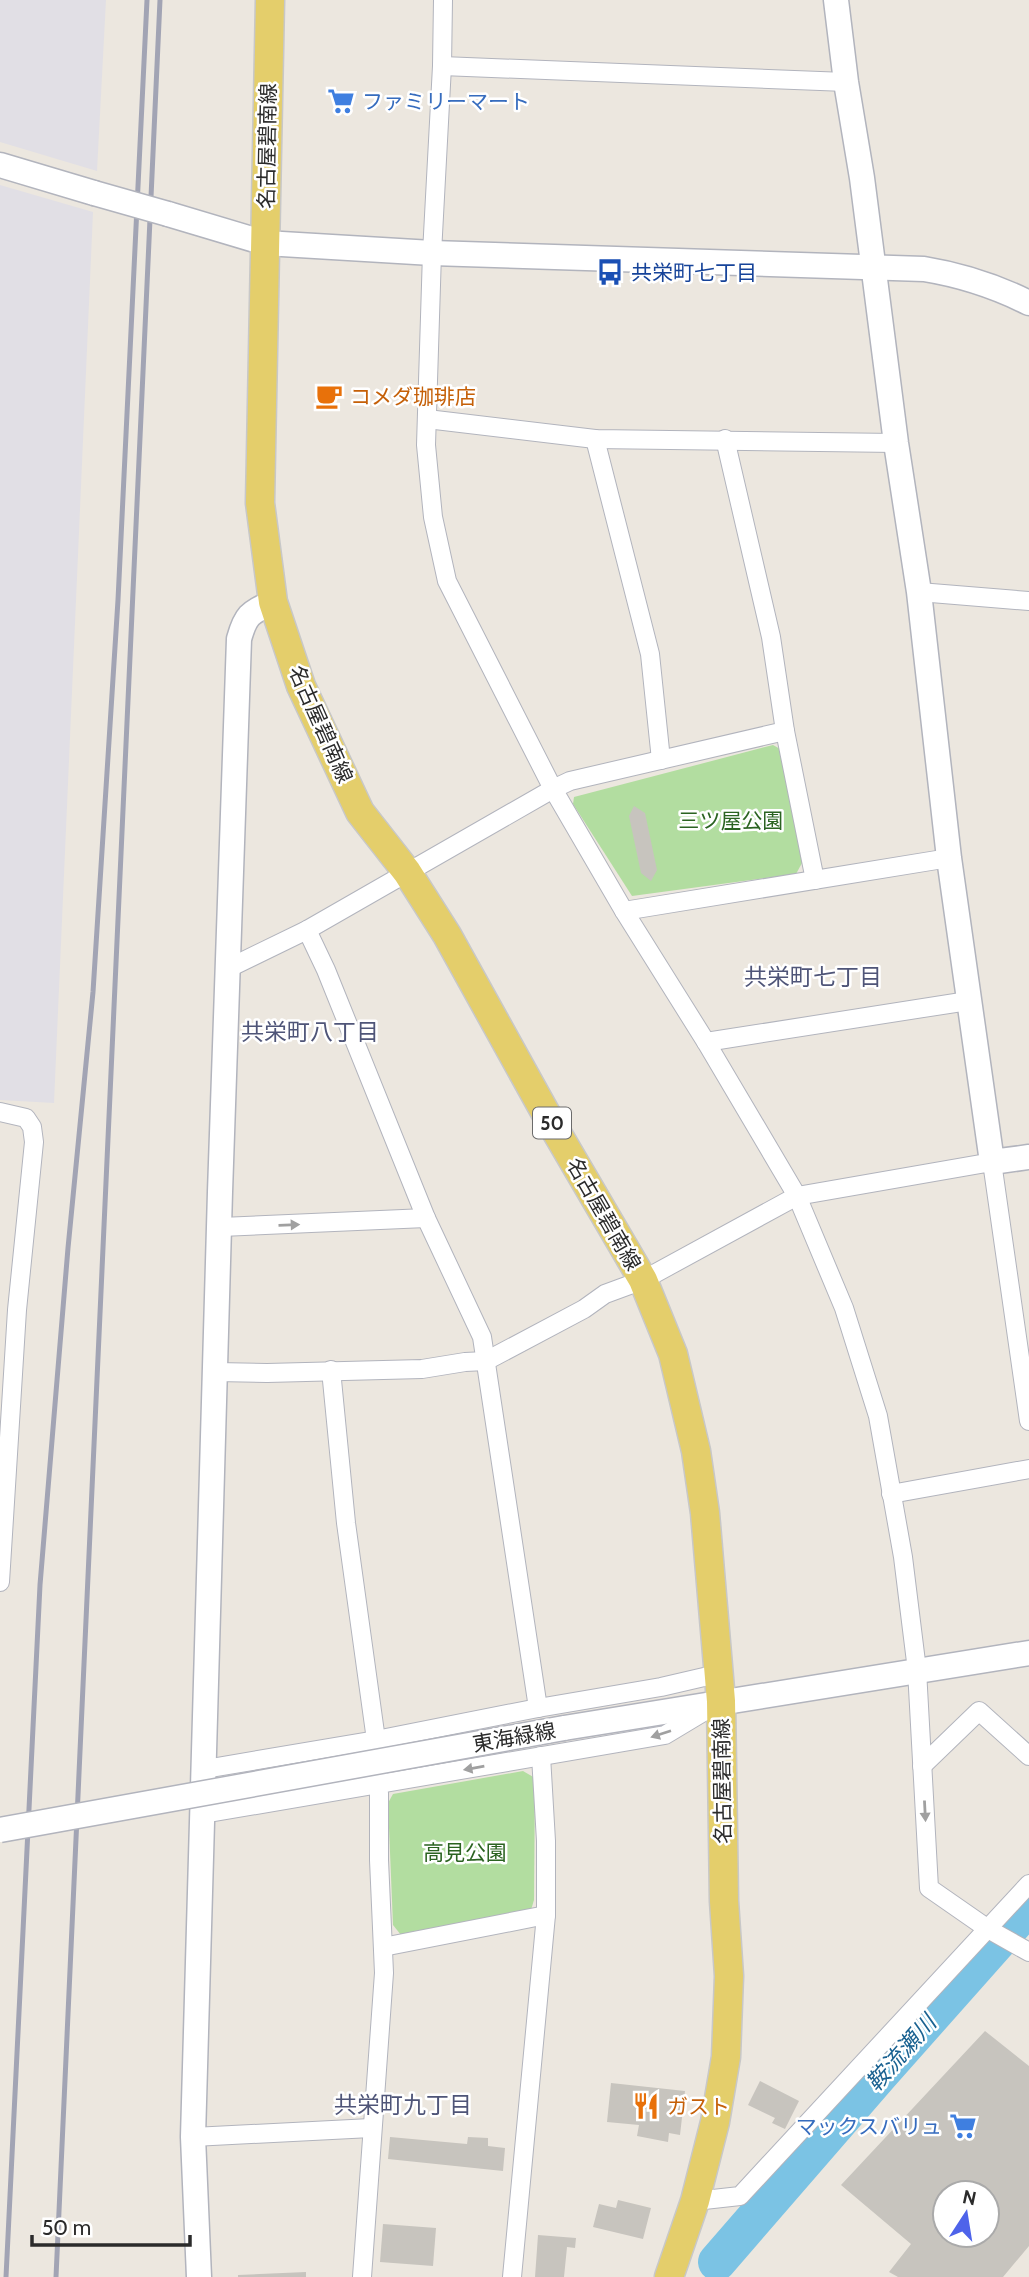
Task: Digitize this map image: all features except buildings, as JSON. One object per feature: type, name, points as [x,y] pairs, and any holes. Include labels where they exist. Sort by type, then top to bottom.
[{"type":"main road","name":"名古屋碧南線","points":[[270,0],[260,503],[273,603],[301,686],[360,812],[407,872],[447,935],[550,1121],[643,1280],[673,1354],[696,1451],[705,1513],[721,1701],[724,1901],[729,1976],[726,2057],[715,2122],[695,2201],[669,2277]]},
{"type":"street","points":[[443,0],[426,445],[433,517],[447,581],[553,789],[797,1196],[844,1308],[874,1404],[903,1557],[917,1670],[929,1888],[1026,1951]]},
{"type":"street","points":[[836,0],[919,592],[968,1001],[992,1163],[1022,1319],[1029,1421]]},
{"type":"street","points":[[442,66],[846,82]]},
{"type":"street","points":[[0,165],[265,243],[432,253],[924,269],[957,275],[1005,291],[1029,303]]},
{"type":"street","points":[[427,419],[595,439],[896,443]]},
{"type":"street","points":[[595,439],[650,654],[661,760]]},
{"type":"street","points":[[725,439],[771,638],[785,731],[815,880]]},
{"type":"street","points":[[919,592],[1029,601]]},
{"type":"street","points":[[199,2277],[193,2137],[239,639],[244,621],[254,611],[273,603]]},
{"type":"street","points":[[229,968],[307,930],[570,781],[785,731]]},
{"type":"street","points":[[624,911],[949,858]]},
{"type":"street","points":[[307,930],[326,970],[426,1218],[482,1337],[538,1708]]},
{"type":"street","points":[[706,1042],[968,1001]]},
{"type":"street","points":[[0,1112],[26,1118],[32,1127],[34,1142],[8,1310],[0,1583]]},
{"type":"street","points":[[216,1372],[422,1369],[486,1361],[584,1309],[605,1294],[643,1280],[797,1196],[1029,1157]]},
{"type":"street","points":[[220,1227],[426,1218]]},
{"type":"street","points":[[331,1370],[346,1522],[376,1741],[378,1784],[384,1973],[362,2277]]},
{"type":"street","points":[[891,1494],[1029,1469]]},
{"type":"street","name":"東海緑線","points":[[0,1830],[564,1728],[1029,1653]]},
{"type":"street","points":[[205,1769],[376,1741],[718,1674]]},
{"type":"street","points":[[203,1814],[665,1735],[721,1701]]},
{"type":"street","points":[[922,1766],[979,1711],[1029,1756]]},
{"type":"street","points":[[512,2277],[546,1915],[546,1840],[541,1756]]},
{"type":"street","points":[[695,2201],[740,2196],[991,1930],[1029,1884]]},
{"type":"street","points":[[383,1947],[546,1915]]},
{"type":"street","points":[[193,2137],[371,2128]]},
{"type":"shaded area","points":[[0,0],[106,0],[97,171],[0,142]]},
{"type":"shaded area","points":[[0,185],[93,212],[54,1103],[0,1100]]},
{"type":"green space","name":"三ツ屋公園","points":[[773,745],[782,750],[802,863],[796,874],[632,896],[573,804],[574,797]]},
{"type":"green space","name":"高見公園","points":[[523,1771],[535,1778],[534,1900],[531,1910],[401,1935],[393,1925],[388,1803],[393,1794]]},
{"type":"waterway","name":"鞍流瀬川","points":[[717,2262],[1029,1906]]},
{"type":"railway","points":[[6,2277],[40,1585],[68,1248],[93,992],[118,600],[147,0]]},
{"type":"railway","points":[[56,2277],[160,0]]},
{"type":"place","name":"ファミリーマート","points":[[341,101]]},
{"type":"place","name":"共栄町七丁目","points":[[610,272]]},
{"type":"place","name":"コメダ珈琲店","points":[[329,396]]},
{"type":"place","name":"ガスト","points":[[646,2106]]},
{"type":"place","name":"マックスバリュ","points":[[963,2126]]},
{"type":"district","name":"共栄町七丁目","points":[[813,977]]},
{"type":"district","name":"共栄町八丁目","points":[[310,1032]]},
{"type":"district","name":"共栄町九丁目","points":[[403,2105]]}]
